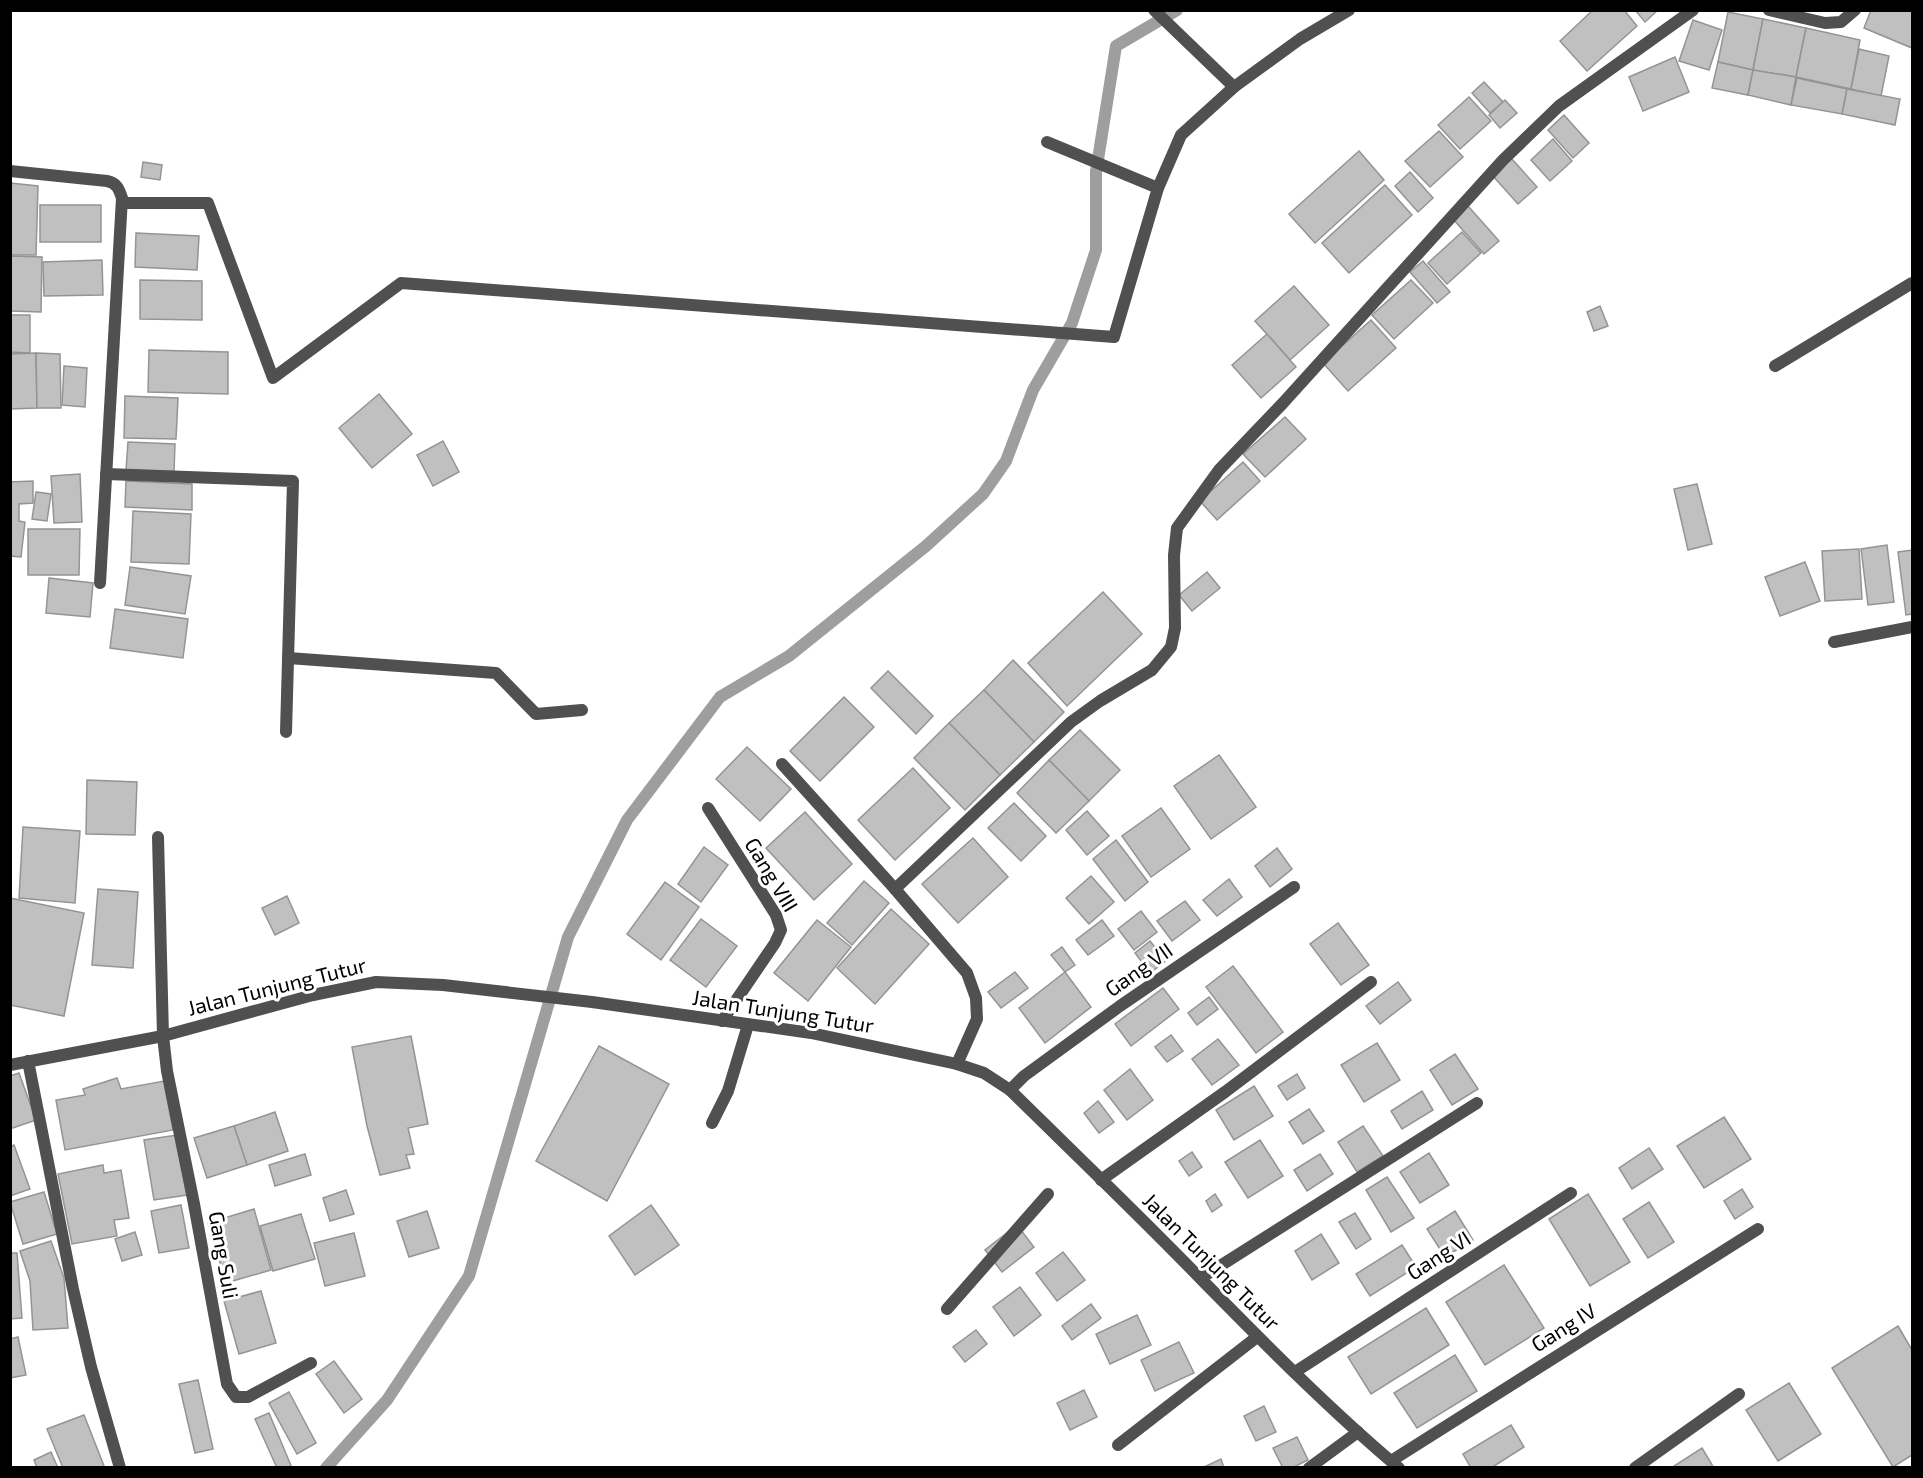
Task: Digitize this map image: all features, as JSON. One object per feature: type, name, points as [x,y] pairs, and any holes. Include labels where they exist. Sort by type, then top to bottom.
[{"type":"street","points":[[1154,10],[1234,87]]},
{"type":"street","points":[[122,203],[208,203],[273,378],[401,283],[1114,336],[1158,188],[1181,135],[1234,87],[1300,39],[1349,10]]},
{"type":"street","points":[[895,889],[1071,722],[1100,701],[1152,670],[1171,647],[1175,628],[1174,555],[1177,528],[1219,470],[1503,160],[1544,119],[1693,10]]},
{"type":"street","points":[[1769,10],[1825,23],[1841,22],[1855,10]]},
{"type":"street","points":[[1047,142],[1158,188]]},
{"type":"street","points":[[10,171],[114,182],[118,187],[122,203],[100,583]]},
{"type":"street","points":[[1774,366],[1912,283]]},
{"type":"street","points":[[106,474],[293,481],[286,732]]},
{"type":"street","points":[[1834,642],[1912,627]]},
{"type":"street","points":[[288,658],[496,673],[536,714],[582,710]]},
{"type":"street","points":[[782,764],[967,973],[976,999],[977,1019],[957,1064]]},
{"type":"street","name":"Gang VIII","points":[[708,808],[776,915],[781,930],[775,943],[722,1022]]},
{"type":"street","points":[[158,837],[163,1036]]},
{"type":"street","name":"Gang VII","points":[[1010,1090],[1024,1076],[1120,1006],[1294,887]]},
{"type":"street","name":"Jalan Tunjung Tutur","points":[[10,1065],[163,1036],[302,998],[376,982],[443,985],[592,1002],[811,1033],[957,1064],[984,1073],[1010,1090],[1201,1278],[1257,1337],[1395,1464]]},
{"type":"street","points":[[1101,1180],[1226,1092],[1371,982]]},
{"type":"street","points":[[712,1123],[728,1091],[748,1025]]},
{"type":"street","name":"Gang Suli","points":[[163,1036],[167,1071],[227,1384],[236,1397],[248,1397],[311,1363]]},
{"type":"street","points":[[28,1061],[91,1368],[120,1467]]},
{"type":"street","points":[[1201,1278],[1477,1103]]},
{"type":"street","name":"Gang VI","points":[[1294,1372],[1571,1193]]},
{"type":"street","points":[[947,1309],[1048,1194]]},
{"type":"street","name":"Gang IV","points":[[1395,1464],[1758,1229]]},
{"type":"street","points":[[1118,1445],[1257,1337]]},
{"type":"street","points":[[1635,1467],[1739,1394]]},
{"type":"street","points":[[1309,1467],[1358,1432]]},
{"type":"building","points":[[1593,10],[1624,10],[1637,26],[1587,71],[1560,41]]},
{"type":"building","points":[[1635,10],[1658,10],[1645,22]]},
{"type":"building","points":[[1871,10],[1912,10],[1912,48],[1864,28]]},
{"type":"building","points":[[1728,12],[1763,19],[1753,70],[1718,62]]},
{"type":"building","points":[[1763,19],[1806,28],[1796,77],[1753,70]]},
{"type":"building","points":[[1693,20],[1722,30],[1709,70],[1679,61]]},
{"type":"building","points":[[1806,28],[1860,40],[1851,89],[1796,77]]},
{"type":"building","points":[[1859,49],[1889,56],[1881,96],[1851,89]]},
{"type":"building","points":[[1675,57],[1689,92],[1643,111],[1629,77]]},
{"type":"building","points":[[1718,62],[1753,70],[1748,95],[1712,88]]},
{"type":"building","points":[[1753,70],[1796,77],[1791,105],[1748,95]]},
{"type":"building","points":[[1797,78],[1847,89],[1842,114],[1791,105]]},
{"type":"building","points":[[1484,82],[1503,102],[1490,113],[1472,93]]},
{"type":"building","points":[[1847,89],[1900,99],[1895,125],[1842,114]]},
{"type":"building","points":[[1469,97],[1491,121],[1460,149],[1438,125]]},
{"type":"building","points":[[1505,100],[1517,113],[1500,128],[1489,115]]},
{"type":"building","points":[[1564,115],[1589,143],[1573,158],[1548,130]]},
{"type":"building","points":[[1439,131],[1463,157],[1430,187],[1405,161]]},
{"type":"building","points":[[1553,139],[1572,161],[1550,181],[1531,160]]},
{"type":"building","points":[[1359,151],[1384,180],[1315,243],[1289,214]]},
{"type":"building","points":[[1511,158],[1537,187],[1518,204],[1492,175]]},
{"type":"building","points":[[143,162],[162,165],[160,180],[141,177]]},
{"type":"building","points":[[1410,172],[1433,198],[1418,212],[1395,186]]},
{"type":"building","points":[[10,183],[38,186],[36,255],[10,255]]},
{"type":"building","points":[[1385,185],[1412,215],[1349,273],[1322,243]]},
{"type":"building","points":[[40,205],[101,205],[101,242],[40,242]]},
{"type":"building","points":[[1468,206],[1499,241],[1484,254],[1453,219]]},
{"type":"building","points":[[1462,232],[1481,253],[1447,284],[1428,263]]},
{"type":"building","points":[[136,233],[199,236],[197,270],[135,267]]},
{"type":"building","points":[[10,256],[42,257],[41,312],[10,311]]},
{"type":"building","points":[[102,260],[103,295],[44,296],[43,262]]},
{"type":"building","points":[[1423,261],[1450,292],[1437,303],[1410,272]]},
{"type":"building","points":[[140,280],[202,281],[202,320],[140,319]]},
{"type":"building","points":[[1411,280],[1433,303],[1394,339],[1372,315]]},
{"type":"building","points":[[1294,286],[1329,325],[1290,360],[1255,321]]},
{"type":"building","points":[[1600,306],[1608,326],[1594,331],[1587,312]]},
{"type":"building","points":[[10,315],[30,315],[30,353],[10,352]]},
{"type":"building","points":[[1371,320],[1396,348],[1348,391],[1323,363]]},
{"type":"building","points":[[1267,334],[1296,367],[1261,398],[1232,365]]},
{"type":"building","points":[[149,350],[228,352],[228,394],[148,392]]},
{"type":"building","points":[[36,353],[37,408],[10,409],[10,354]]},
{"type":"building","points":[[36,353],[60,354],[61,408],[37,408]]},
{"type":"building","points":[[64,366],[87,368],[85,407],[62,405]]},
{"type":"building","points":[[379,394],[412,434],[372,468],[339,428]]},
{"type":"building","points":[[125,396],[178,398],[176,439],[124,438]]},
{"type":"building","points":[[1285,417],[1306,439],[1265,477],[1243,454]]},
{"type":"building","points":[[443,441],[459,472],[433,486],[417,455]]},
{"type":"building","points":[[128,442],[175,444],[174,472],[126,470]]},
{"type":"building","points":[[1243,462],[1260,481],[1217,520],[1200,501]]},
{"type":"building","points":[[80,474],[82,522],[54,523],[51,476]]},
{"type":"building","points":[[33,481],[33,503],[19,504],[19,521],[25,522],[21,557],[10,556],[10,482]]},
{"type":"building","points":[[126,481],[192,484],[192,510],[125,507]]},
{"type":"building","points":[[1697,484],[1712,544],[1688,550],[1674,489]]},
{"type":"building","points":[[36,492],[51,494],[47,521],[32,519]]},
{"type":"building","points":[[133,511],[191,514],[189,564],[131,562]]},
{"type":"building","points":[[28,529],[80,529],[79,575],[28,575]]},
{"type":"building","points":[[1887,545],[1894,602],[1868,605],[1861,549]]},
{"type":"building","points":[[1859,549],[1862,599],[1825,601],[1822,551]]},
{"type":"building","points":[[1912,550],[1912,614],[1906,615],[1898,552]]},
{"type":"building","points":[[1805,562],[1820,601],[1780,616],[1765,577]]},
{"type":"building","points":[[130,567],[191,576],[185,614],[125,605]]},
{"type":"building","points":[[1207,572],[1220,588],[1192,611],[1179,595]]},
{"type":"building","points":[[49,578],[93,583],[90,617],[46,613]]},
{"type":"building","points":[[1103,592],[1142,634],[1067,706],[1028,663]]},
{"type":"building","points":[[115,609],[188,619],[183,658],[110,648]]},
{"type":"building","points":[[1013,660],[1064,712],[1034,742],[984,690]]},
{"type":"building","points":[[888,671],[933,716],[916,734],[871,688]]},
{"type":"building","points":[[984,690],[1034,742],[1000,775],[949,723]]},
{"type":"building","points":[[844,697],[874,727],[820,781],[790,751]]},
{"type":"building","points":[[949,723],[1000,775],[965,810],[914,758]]},
{"type":"building","points":[[1080,730],[1120,770],[1089,801],[1049,760]]},
{"type":"building","points":[[747,747],[791,789],[760,821],[716,779]]},
{"type":"building","points":[[1219,755],[1256,807],[1211,839],[1174,786]]},
{"type":"building","points":[[1049,760],[1089,801],[1056,833],[1017,793]]},
{"type":"building","points":[[913,768],[950,808],[895,860],[858,820]]},
{"type":"building","points":[[87,780],[137,782],[135,835],[86,834]]},
{"type":"building","points":[[1014,803],[1046,836],[1021,861],[988,828]]},
{"type":"building","points":[[1161,808],[1190,849],[1151,877],[1122,836]]},
{"type":"building","points":[[1087,811],[1109,836],[1087,855],[1066,830]]},
{"type":"building","points":[[805,812],[852,864],[814,900],[766,848]]},
{"type":"building","points":[[23,827],[80,831],[75,903],[19,898]]},
{"type":"building","points":[[973,838],[1008,877],[958,923],[922,884]]},
{"type":"building","points":[[1116,840],[1148,882],[1125,901],[1093,859]]},
{"type":"building","points":[[704,847],[728,865],[701,902],[678,884]]},
{"type":"building","points":[[1277,848],[1292,869],[1270,887],[1255,866]]},
{"type":"building","points":[[1091,876],[1114,902],[1089,924],[1066,898]]},
{"type":"building","points":[[1229,879],[1242,897],[1217,916],[1203,900]]},
{"type":"building","points":[[864,881],[889,903],[852,945],[827,923]]},
{"type":"building","points":[[665,882],[699,907],[661,960],[627,934]]},
{"type":"building","points":[[98,889],[138,892],[133,968],[92,965]]},
{"type":"building","points":[[287,896],[299,923],[275,935],[262,908]]},
{"type":"building","points":[[10,898],[84,913],[64,1016],[10,1005]]},
{"type":"building","points":[[1185,901],[1200,920],[1172,941],[1157,921]]},
{"type":"building","points":[[891,909],[929,944],[875,1004],[837,968]]},
{"type":"building","points":[[1141,911],[1157,932],[1134,950],[1118,929]]},
{"type":"building","points":[[701,919],[737,946],[706,987],[670,960]]},
{"type":"building","points":[[817,920],[851,947],[808,1001],[774,973]]},
{"type":"building","points":[[1102,920],[1114,936],[1088,955],[1076,940]]},
{"type":"building","points":[[1338,923],[1369,965],[1341,985],[1310,944]]},
{"type":"building","points":[[1150,941],[1166,961],[1150,973],[1135,953]]},
{"type":"building","points":[[1062,947],[1075,965],[1065,972],[1051,955]]},
{"type":"building","points":[[1233,966],[1283,1032],[1256,1053],[1206,987]]},
{"type":"building","points":[[1015,972],[1028,988],[1001,1008],[988,992]]},
{"type":"building","points":[[1065,972],[1091,1007],[1045,1043],[1019,1008]]},
{"type":"building","points":[[1398,982],[1411,1000],[1380,1024],[1366,1006]]},
{"type":"building","points":[[1163,988],[1179,1009],[1131,1046],[1115,1024]]},
{"type":"building","points":[[1209,997],[1218,1009],[1197,1025],[1188,1013]]},
{"type":"building","points":[[1171,1035],[1183,1051],[1167,1062],[1155,1047]]},
{"type":"building","points":[[411,1036],[428,1124],[408,1128],[414,1154],[406,1155],[410,1168],[380,1175],[367,1126],[352,1047]]},
{"type":"building","points":[[1218,1039],[1239,1065],[1212,1085],[1192,1059]]},
{"type":"building","points":[[1377,1043],[1400,1080],[1364,1102],[1341,1065]]},
{"type":"building","points":[[599,1046],[669,1084],[607,1201],[536,1161]]},
{"type":"building","points":[[1455,1054],[1478,1089],[1452,1105],[1430,1070]]},
{"type":"building","points":[[1130,1069],[1153,1100],[1127,1120],[1104,1090]]},
{"type":"building","points":[[19,1073],[36,1120],[10,1129],[10,1076]]},
{"type":"building","points":[[1297,1074],[1305,1088],[1287,1100],[1278,1086]]},
{"type":"building","points":[[117,1078],[121,1089],[164,1081],[173,1130],[65,1150],[56,1100],[85,1095],[83,1089]]},
{"type":"building","points":[[1254,1086],[1273,1116],[1234,1140],[1216,1110]]},
{"type":"building","points":[[1422,1091],[1433,1110],[1402,1129],[1391,1111]]},
{"type":"building","points":[[1098,1101],[1114,1122],[1099,1133],[1084,1113]]},
{"type":"building","points":[[1309,1109],[1324,1131],[1303,1144],[1289,1122]]},
{"type":"building","points":[[275,1112],[288,1151],[247,1165],[234,1126]]},
{"type":"building","points":[[1724,1117],[1751,1159],[1704,1188],[1677,1146]]},
{"type":"building","points":[[234,1126],[247,1165],[207,1178],[194,1138]]},
{"type":"building","points":[[1363,1126],[1383,1156],[1357,1172],[1338,1142]]},
{"type":"building","points":[[177,1135],[187,1195],[154,1200],[144,1140]]},
{"type":"building","points":[[1260,1140],[1283,1176],[1248,1198],[1225,1162]]},
{"type":"building","points":[[14,1145],[30,1189],[10,1196],[10,1147]]},
{"type":"building","points":[[1649,1148],[1663,1169],[1632,1189],[1619,1168]]},
{"type":"building","points":[[1192,1152],[1202,1167],[1189,1176],[1179,1161]]},
{"type":"building","points":[[1429,1153],[1449,1185],[1420,1203],[1400,1172]]},
{"type":"building","points":[[305,1154],[311,1175],[275,1186],[269,1165]]},
{"type":"building","points":[[1320,1154],[1333,1174],[1307,1191],[1294,1170]]},
{"type":"building","points":[[103,1165],[104,1173],[121,1170],[129,1218],[114,1220],[117,1236],[72,1244],[58,1174]]},
{"type":"building","points":[[1387,1177],[1414,1218],[1391,1232],[1366,1190]]},
{"type":"building","points":[[1742,1189],[1753,1207],[1735,1219],[1724,1201]]},
{"type":"building","points":[[346,1190],[354,1214],[330,1221],[323,1198]]},
{"type":"building","points":[[44,1192],[57,1234],[23,1244],[10,1202]]},
{"type":"building","points":[[1215,1194],[1222,1205],[1212,1212],[1206,1201]]},
{"type":"building","points":[[1588,1194],[1630,1262],[1590,1286],[1549,1219]]},
{"type":"building","points":[[1649,1202],[1674,1242],[1648,1258],[1623,1219]]},
{"type":"building","points":[[181,1205],[189,1248],[159,1253],[151,1211]]},
{"type":"building","points":[[651,1205],[679,1245],[635,1275],[609,1236]]},
{"type":"building","points":[[254,1209],[271,1270],[226,1283],[208,1223]]},
{"type":"building","points":[[427,1211],[439,1248],[409,1257],[397,1221]]},
{"type":"building","points":[[1455,1211],[1473,1240],[1445,1257],[1427,1229]]},
{"type":"building","points":[[1355,1213],[1371,1239],[1356,1249],[1339,1222]]},
{"type":"building","points":[[301,1214],[315,1259],[273,1271],[260,1226]]},
{"type":"building","points":[[1017,1225],[1034,1247],[1002,1272],[985,1250]]},
{"type":"building","points":[[135,1232],[142,1255],[122,1261],[115,1239]]},
{"type":"building","points":[[354,1233],[365,1276],[325,1286],[314,1243]]},
{"type":"building","points":[[1321,1234],[1339,1263],[1312,1280],[1295,1251]]},
{"type":"building","points":[[51,1241],[64,1278],[68,1328],[33,1330],[30,1281],[20,1251]]},
{"type":"building","points":[[1402,1245],[1416,1267],[1370,1296],[1356,1274]]},
{"type":"building","points":[[1063,1252],[1085,1280],[1057,1301],[1036,1273]]},
{"type":"building","points":[[10,1253],[17,1253],[22,1318],[10,1319]]},
{"type":"building","points":[[1504,1265],[1544,1328],[1485,1365],[1446,1302]]},
{"type":"building","points":[[1020,1287],[1041,1315],[1014,1336],[993,1307]]},
{"type":"building","points":[[261,1291],[276,1343],[239,1354],[224,1301]]},
{"type":"building","points":[[1091,1304],[1101,1318],[1072,1340],[1062,1326]]},
{"type":"building","points":[[1426,1308],[1449,1345],[1371,1394],[1348,1357]]},
{"type":"building","points":[[1137,1315],[1151,1345],[1110,1364],[1096,1334]]},
{"type":"building","points":[[1898,1326],[1912,1350],[1912,1455],[1893,1467],[1832,1368]]},
{"type":"building","points":[[976,1330],[987,1344],[965,1362],[953,1347]]},
{"type":"building","points":[[18,1337],[26,1375],[10,1378],[10,1339]]},
{"type":"building","points":[[1179,1342],[1194,1373],[1155,1391],[1141,1360]]},
{"type":"building","points":[[1455,1355],[1477,1391],[1417,1428],[1394,1393]]},
{"type":"building","points":[[334,1361],[362,1399],[344,1413],[316,1374]]},
{"type":"building","points":[[198,1380],[213,1449],[195,1453],[179,1384]]},
{"type":"building","points":[[1789,1383],[1821,1434],[1778,1461],[1746,1410]]},
{"type":"building","points":[[1084,1390],[1097,1417],[1070,1430],[1057,1403]]},
{"type":"building","points":[[289,1392],[316,1443],[297,1454],[269,1403]]},
{"type":"building","points":[[1264,1406],[1276,1432],[1256,1441],[1244,1416]]},
{"type":"building","points":[[269,1413],[292,1468],[277,1468],[255,1419]]},
{"type":"building","points":[[84,1415],[104,1466],[100,1468],[63,1468],[47,1429]]},
{"type":"building","points":[[1511,1425],[1524,1447],[1491,1468],[1471,1468],[1463,1454]]},
{"type":"building","points":[[1297,1437],[1308,1460],[1292,1468],[1283,1468],[1273,1448]]},
{"type":"building","points":[[1702,1448],[1714,1468],[1671,1468]]},
{"type":"building","points":[[51,1452],[58,1468],[37,1468],[34,1460]]},
{"type":"building","points":[[1221,1459],[1224,1468],[1202,1468]]},
{"type":"waterway","points":[[326,1468],[387,1400],[469,1276],[568,937],[627,820],[720,697],[789,656],[926,546],[983,494],[1006,461],[1033,390],[1072,323],[1096,250],[1096,172],[1116,46],[1177,10]]}]
